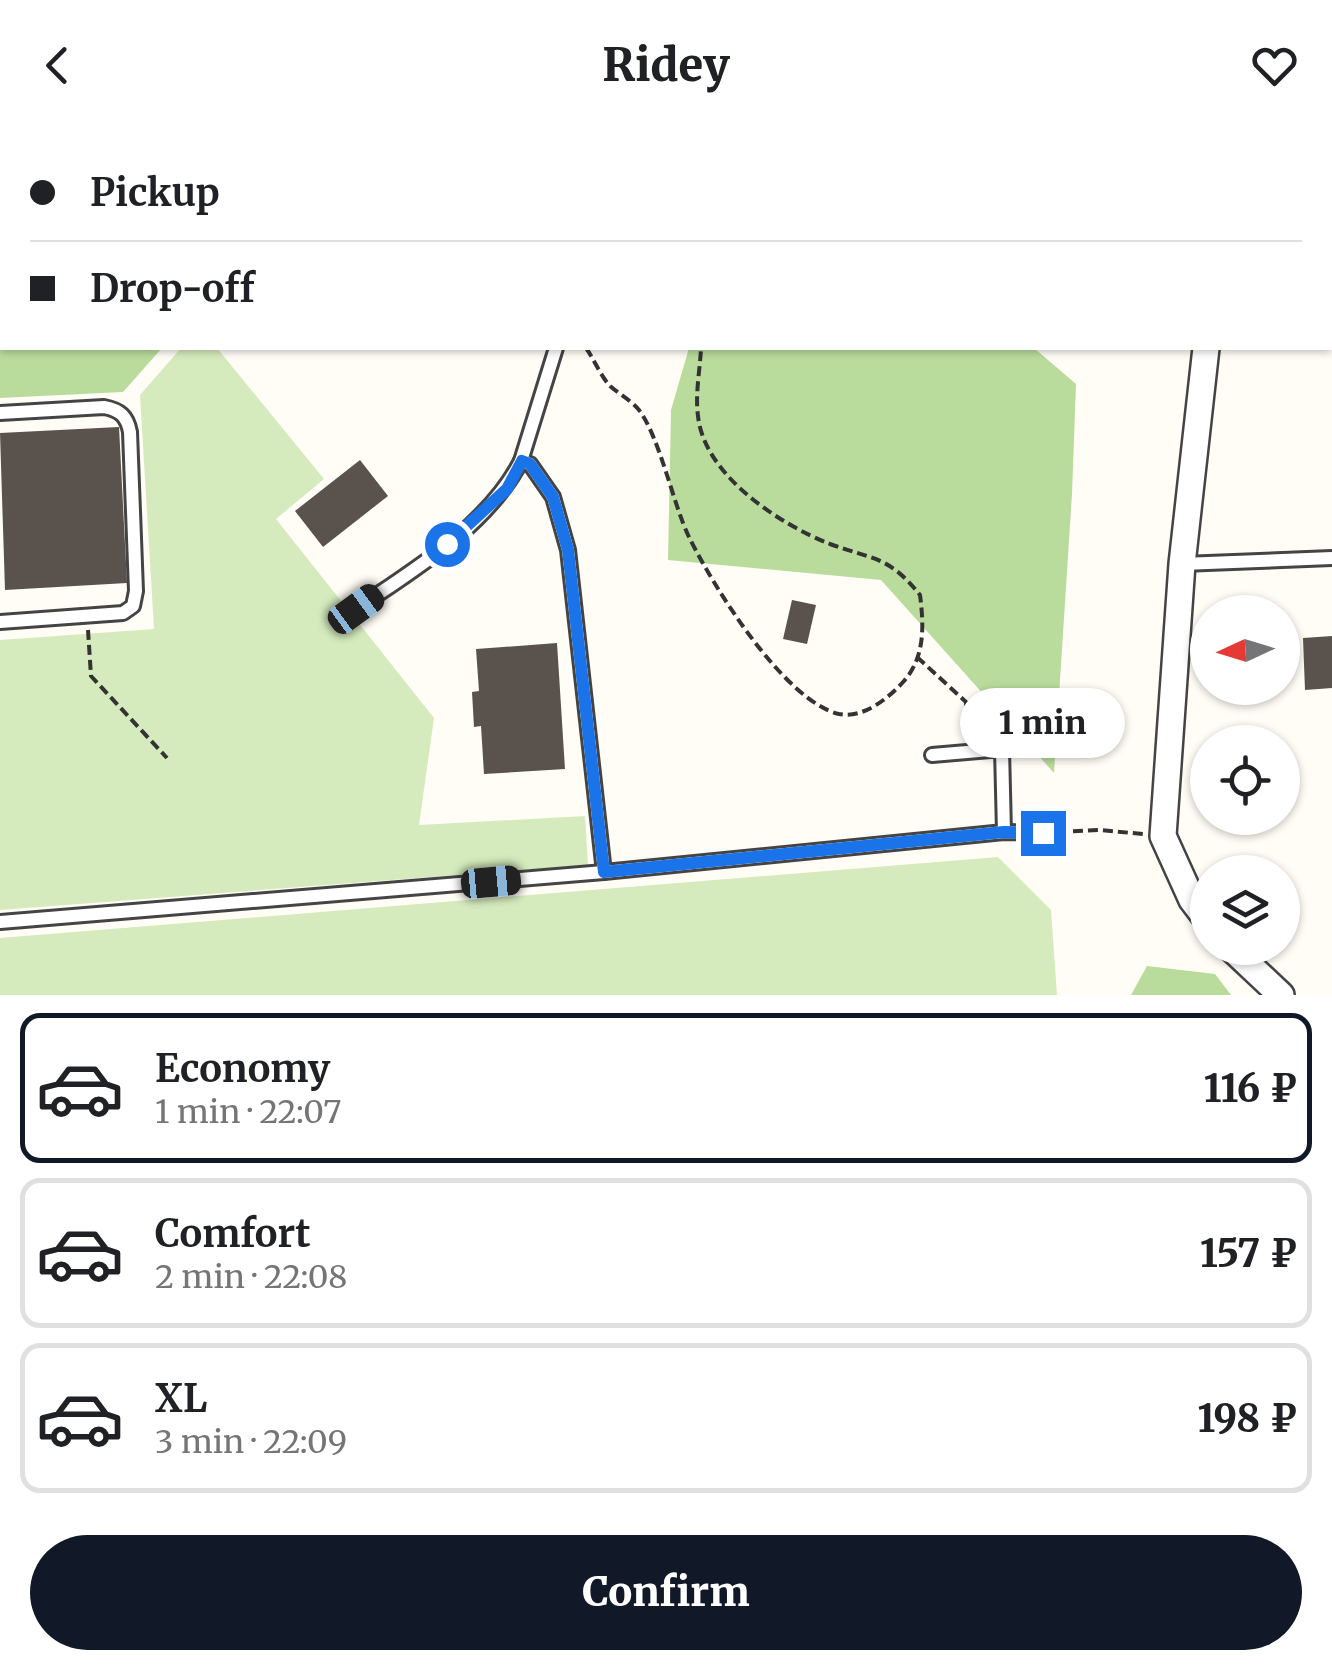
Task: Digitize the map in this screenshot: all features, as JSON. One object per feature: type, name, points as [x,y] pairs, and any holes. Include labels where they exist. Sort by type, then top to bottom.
[{"type":"street","points":[[1190,896],[1163,836],[1182,564],[1206,350]]},
{"type":"street","points":[[1241,965],[1263,995]]},
{"type":"street","points":[[1248,965],[1281,995]]},
{"type":"lane","points":[[340,620],[456,537],[507,489],[522,461],[555,350]]},
{"type":"lane","points":[[0,412],[104,408],[121,413],[129,424],[135,600],[123,613],[0,622]]},
{"type":"lane","points":[[522,461],[530,464],[553,497],[568,550],[604,872]]},
{"type":"lane","points":[[1182,564],[1332,558]]},
{"type":"lane","points":[[932,755],[1002,749],[1004,832]]},
{"type":"lane","points":[[0,922],[604,872],[1004,832],[1043,833]]},
{"type":"path","points":[[587,350],[607,383],[640,410],[688,536],[723,598],[786,678],[816,704],[841,715],[868,710],[891,696],[909,676],[923,642],[920,596],[904,574],[889,563],[828,543],[795,526],[752,497],[715,463],[698,418],[701,350]]},
{"type":"path","points":[[87,616],[91,676],[167,758]]},
{"type":"path","points":[[917,657],[966,702],[968,752]]},
{"type":"path","points":[[1043,833],[1099,830],[1163,836]]},
{"type":"green space","points":[[0,350],[160,350],[123,392],[0,398]]},
{"type":"green space","points":[[179,350],[219,350],[324,479],[276,519],[434,718],[419,825],[585,816],[588,865],[0,910],[0,640],[154,629],[140,395]]},
{"type":"green space","points":[[688,350],[1036,350],[1076,384],[1054,773],[881,580],[668,560],[671,410]]},
{"type":"green space","points":[[998,857],[1051,910],[1057,995],[0,995],[0,938]]},
{"type":"green space","points":[[1147,966],[1215,974],[1231,995],[1131,995]]},
{"type":"building","points":[[119,427],[127,583],[5,590],[0,433]]},
{"type":"building","points":[[360,460],[388,496],[323,547],[295,511]]},
{"type":"building","points":[[792,600],[816,605],[807,644],[783,639]]},
{"type":"building","points":[[1332,636],[1332,688],[1305,690],[1303,638]]},
{"type":"building","points":[[557,643],[565,769],[484,774],[481,726],[474,727],[472,692],[479,691],[476,649]]},
{"type":"route","points":[[447,544],[507,489],[522,461],[530,464],[553,497],[568,550],[604,872],[1004,832],[1043,833]]}]
